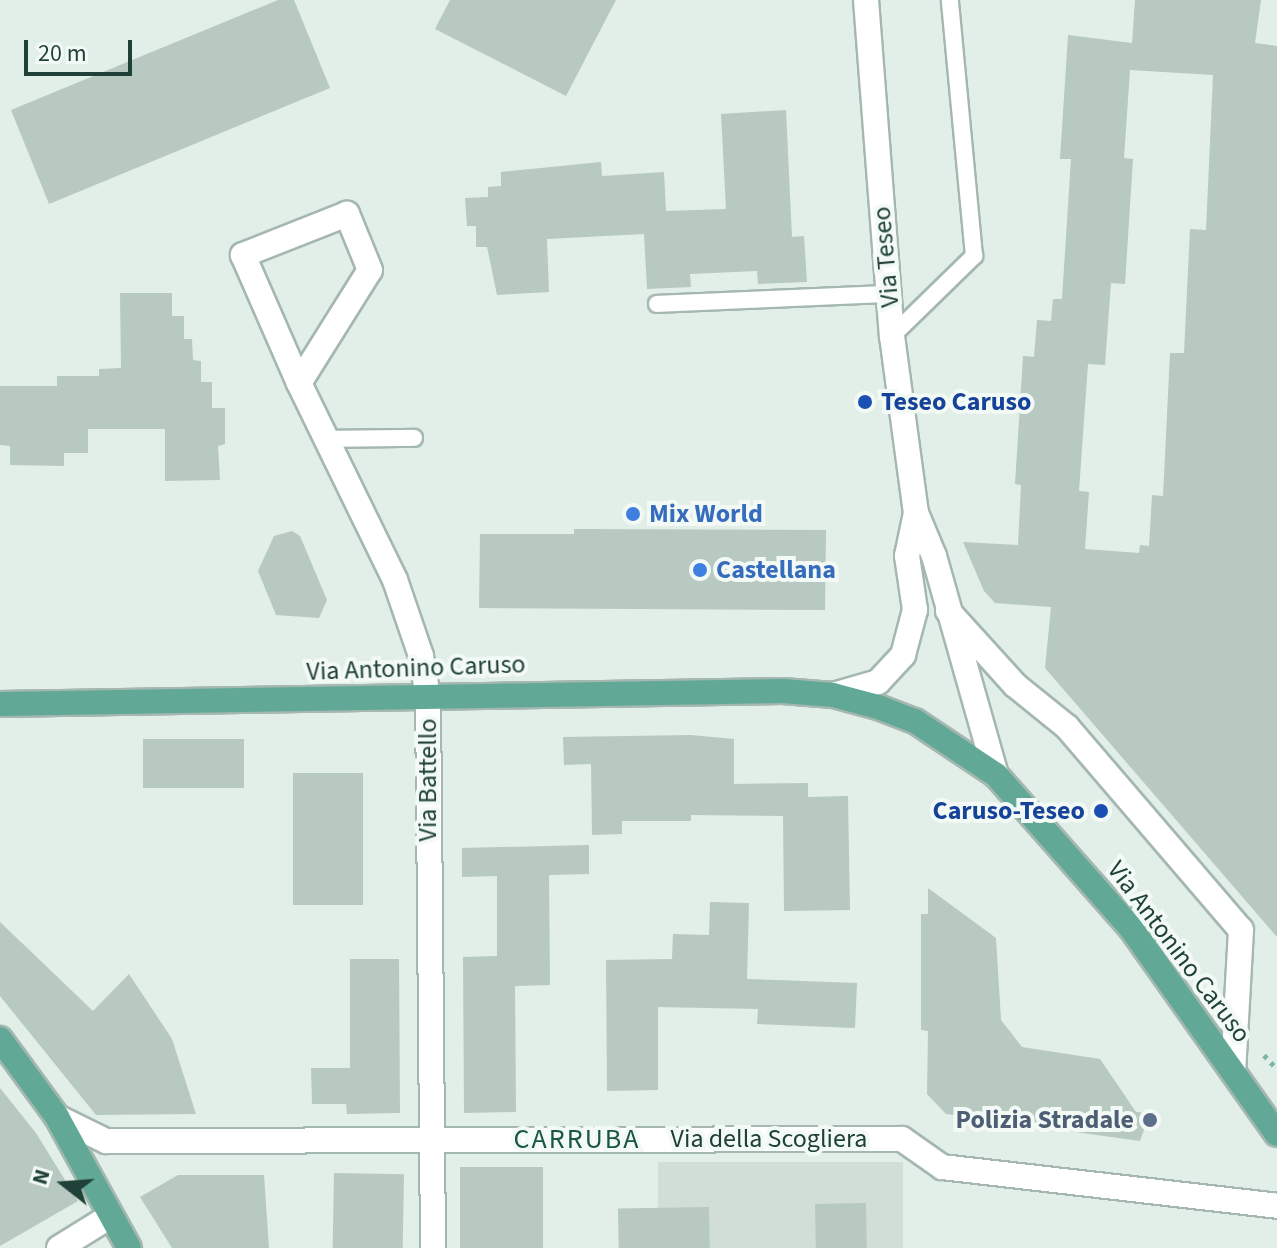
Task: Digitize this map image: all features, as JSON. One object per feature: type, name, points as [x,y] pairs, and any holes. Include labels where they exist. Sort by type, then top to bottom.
[{"type":"main road","name":"Via Antonino Caruso","points":[[0,704],[767,691],[833,695],[915,721],[996,775],[1131,928],[1277,1134]]},
{"type":"main road","points":[[0,1039],[57,1117],[109,1217],[129,1248]]},
{"type":"street","name":"Via Teseo","points":[[866,0],[892,336],[916,513]]},
{"type":"street","name":"Via Battello","points":[[299,383],[370,270],[347,214],[243,255],[299,383],[395,580],[421,656],[428,696],[433,1248]]},
{"type":"street","points":[[916,513],[996,775]]},
{"type":"street","points":[[833,695],[878,682],[903,655],[915,610],[907,556],[916,513]]},
{"type":"street","points":[[948,611],[1015,685],[1067,727],[1241,930],[1233,1071]]},
{"type":"street","name":"Via della Scogliera","points":[[57,1117],[106,1141],[902,1139],[942,1167],[1277,1206]]},
{"type":"street","points":[[59,1248],[109,1217]]},
{"type":"lane","points":[[892,336],[974,256],[950,0]]},
{"type":"lane","points":[[657,304],[889,294]]},
{"type":"lane","points":[[326,439],[414,438]]},
{"type":"shaded area","points":[[658,1162],[903,1162],[903,1248],[658,1248]]},
{"type":"building","points":[[278,0],[294,0],[330,88],[49,204],[11,110]]},
{"type":"building","points":[[450,0],[616,0],[566,96],[435,29]]},
{"type":"building","points":[[1135,0],[1261,0],[1255,43],[1277,46],[1277,937],[1045,668],[1051,607],[995,603],[984,591],[963,542],[1018,545],[1021,485],[1015,484],[1023,356],[1034,357],[1037,320],[1051,321],[1053,299],[1062,299],[1071,159],[1060,159],[1068,35],[1132,43]],"holes":[[[1130,70],[1213,75],[1206,230],[1190,229],[1184,353],[1170,353],[1163,496],[1152,495],[1149,546],[1140,545],[1139,553],[1085,549],[1089,492],[1079,491],[1088,364],[1105,365],[1111,283],[1125,284],[1133,159],[1124,158]]]},
{"type":"building","points":[[786,110],[792,237],[804,236],[807,282],[758,284],[757,271],[690,274],[691,287],[647,289],[644,234],[547,239],[549,292],[497,295],[487,247],[476,247],[476,226],[467,226],[465,198],[488,197],[488,187],[501,186],[501,172],[601,162],[602,176],[664,172],[666,211],[726,209],[721,114]]},
{"type":"building","points":[[120,293],[172,293],[172,316],[184,316],[184,339],[192,339],[193,360],[201,361],[201,382],[212,382],[212,408],[225,408],[225,444],[218,446],[220,480],[165,481],[165,429],[88,429],[88,453],[64,453],[64,466],[10,465],[10,446],[0,445],[0,386],[57,386],[57,376],[99,376],[99,369],[121,368]]},
{"type":"building","name":"Castellana","points":[[574,529],[826,530],[825,610],[479,608],[480,534],[574,534]]},
{"type":"building","points":[[292,531],[300,536],[327,600],[319,618],[276,615],[258,571],[274,536]]},
{"type":"building","points":[[691,735],[734,739],[734,784],[808,783],[808,797],[848,796],[850,910],[784,911],[783,816],[691,815],[691,821],[622,821],[622,834],[592,835],[591,764],[564,765],[563,737]]},
{"type":"building","points":[[143,739],[244,739],[244,788],[143,788]]},
{"type":"building","points":[[293,773],[363,773],[363,905],[293,905]]},
{"type":"building","points":[[589,845],[589,874],[549,875],[550,985],[515,986],[516,1112],[464,1113],[463,957],[497,956],[497,876],[462,877],[462,848]]},
{"type":"building","points":[[928,888],[996,938],[1001,1020],[1022,1047],[1100,1059],[1136,1112],[1150,1113],[1140,1141],[946,1114],[927,1094],[928,1031],[921,1030],[921,914],[928,914]]},
{"type":"building","points":[[710,902],[749,903],[747,979],[857,983],[855,1028],[757,1024],[758,1009],[658,1007],[658,1090],[607,1091],[606,960],[672,959],[673,934],[709,935]]},
{"type":"building","points":[[0,922],[93,1011],[129,974],[172,1039],[196,1114],[96,1115],[0,996]]},
{"type":"building","points":[[350,959],[399,959],[400,1113],[347,1114],[346,1104],[312,1104],[311,1068],[350,1068]]},
{"type":"building","points":[[0,1088],[36,1133],[78,1201],[0,1246]]},
{"type":"building","points":[[460,1167],[543,1167],[543,1248],[460,1248]]},
{"type":"building","points":[[334,1173],[404,1174],[403,1248],[333,1248]]},
{"type":"building","points":[[178,1175],[264,1175],[269,1248],[172,1248],[140,1197]]},
{"type":"building","points":[[866,1203],[867,1248],[816,1248],[815,1204]]},
{"type":"building","points":[[709,1207],[710,1248],[619,1248],[618,1209]]},
{"type":"place","name":"Teseo Caruso","points":[[865,402]]},
{"type":"place","name":"Mix World","points":[[633,514]]},
{"type":"place","name":"Castellana","points":[[700,570]]},
{"type":"place","name":"Caruso-Teseo","points":[[1101,811]]},
{"type":"place","name":"Polizia Stradale","points":[[1150,1120]]},
{"type":"district","name":"CARRUBA","points":[[577,1139]]}]
